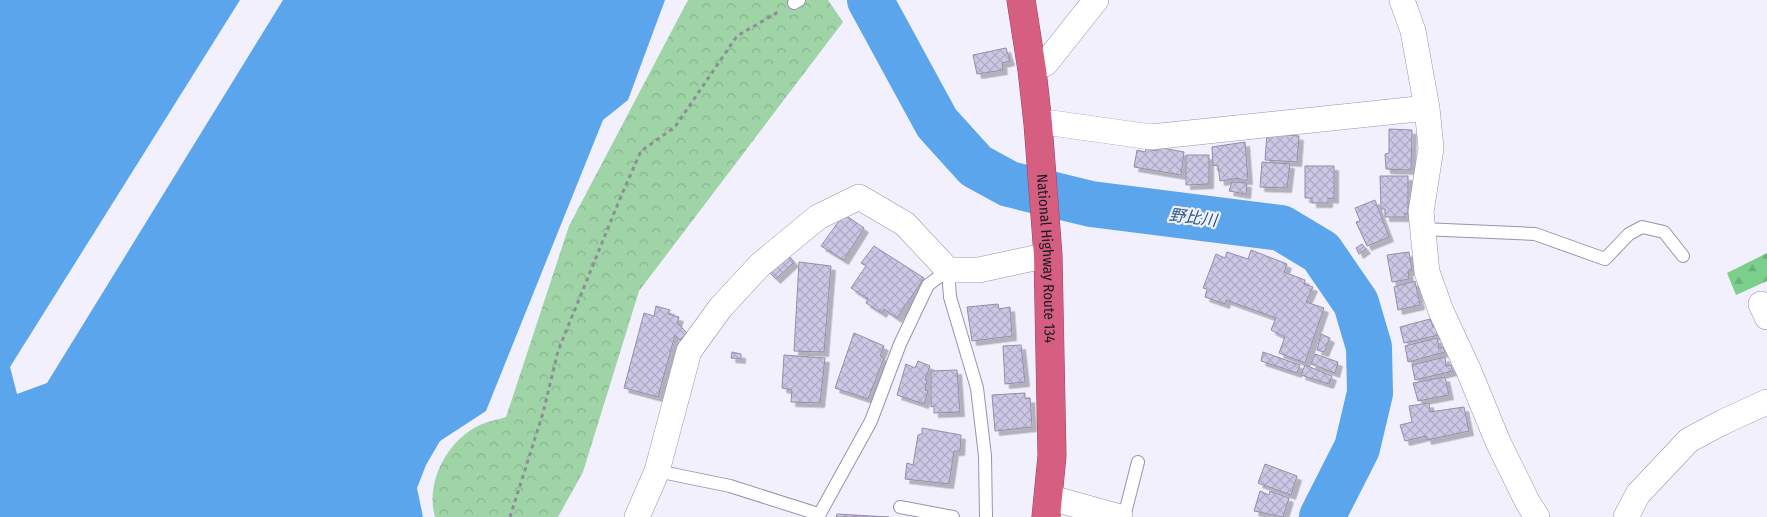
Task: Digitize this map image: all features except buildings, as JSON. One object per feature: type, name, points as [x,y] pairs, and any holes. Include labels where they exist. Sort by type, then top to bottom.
[{"type":"highway","name":"National Highway Route 134","points":[[1020,0],[1032,70],[1048,245],[1052,456],[1047,507]]},
{"type":"street","points":[[1032,70],[1046,63],[1096,0]]},
{"type":"street","points":[[1402,0],[1413,31],[1427,108],[1430,148],[1421,212],[1427,272],[1441,311],[1468,369],[1498,442],[1528,503],[1537,517]]},
{"type":"street","points":[[1038,124],[1052,124],[1151,138],[1427,108]]},
{"type":"street","points":[[637,517],[657,471],[689,351],[721,307],[760,265],[818,217],[859,197],[905,224],[948,270],[979,270],[1048,245]]},
{"type":"street","points":[[1626,517],[1638,494],[1689,440],[1767,402]]},
{"type":"street","points":[[1047,507],[1120,517]]},
{"type":"lane","points":[[1422,229],[1535,234],[1605,259],[1629,234],[1642,227],[1664,232],[1683,256]]},
{"type":"lane","points":[[657,471],[730,486],[818,515],[871,421],[900,344],[928,284],[948,270]]},
{"type":"lane","points":[[948,270],[950,297],[977,388],[985,456],[986,517]]},
{"type":"lane","points":[[1124,517],[1138,462]]},
{"type":"lane","points":[[900,507],[953,517]]},
{"type":"path","points":[[510,517],[543,413],[558,351],[641,152],[675,127],[737,36],[797,2]]},
{"type":"green space","points":[[688,0],[828,0],[843,22],[639,291],[583,472],[558,517],[435,517],[433,490],[441,464],[449,452],[468,432],[483,424],[506,417],[569,226]]},
{"type":"green space","points":[[1767,253],[1767,281],[1736,295],[1727,273]]},
{"type":"water","points":[[0,0],[665,0],[628,100],[603,120],[486,411],[440,441],[426,465],[417,488],[423,517],[0,517]]},
{"type":"pier","points":[[240,0],[283,0],[47,383],[17,394],[10,367]]},
{"type":"waterway","name":"野比川","points":[[870,0],[937,123],[976,166],[1009,184],[1091,204],[1281,228],[1321,252],[1356,303],[1369,347],[1370,393],[1357,448],[1322,517]]}]
